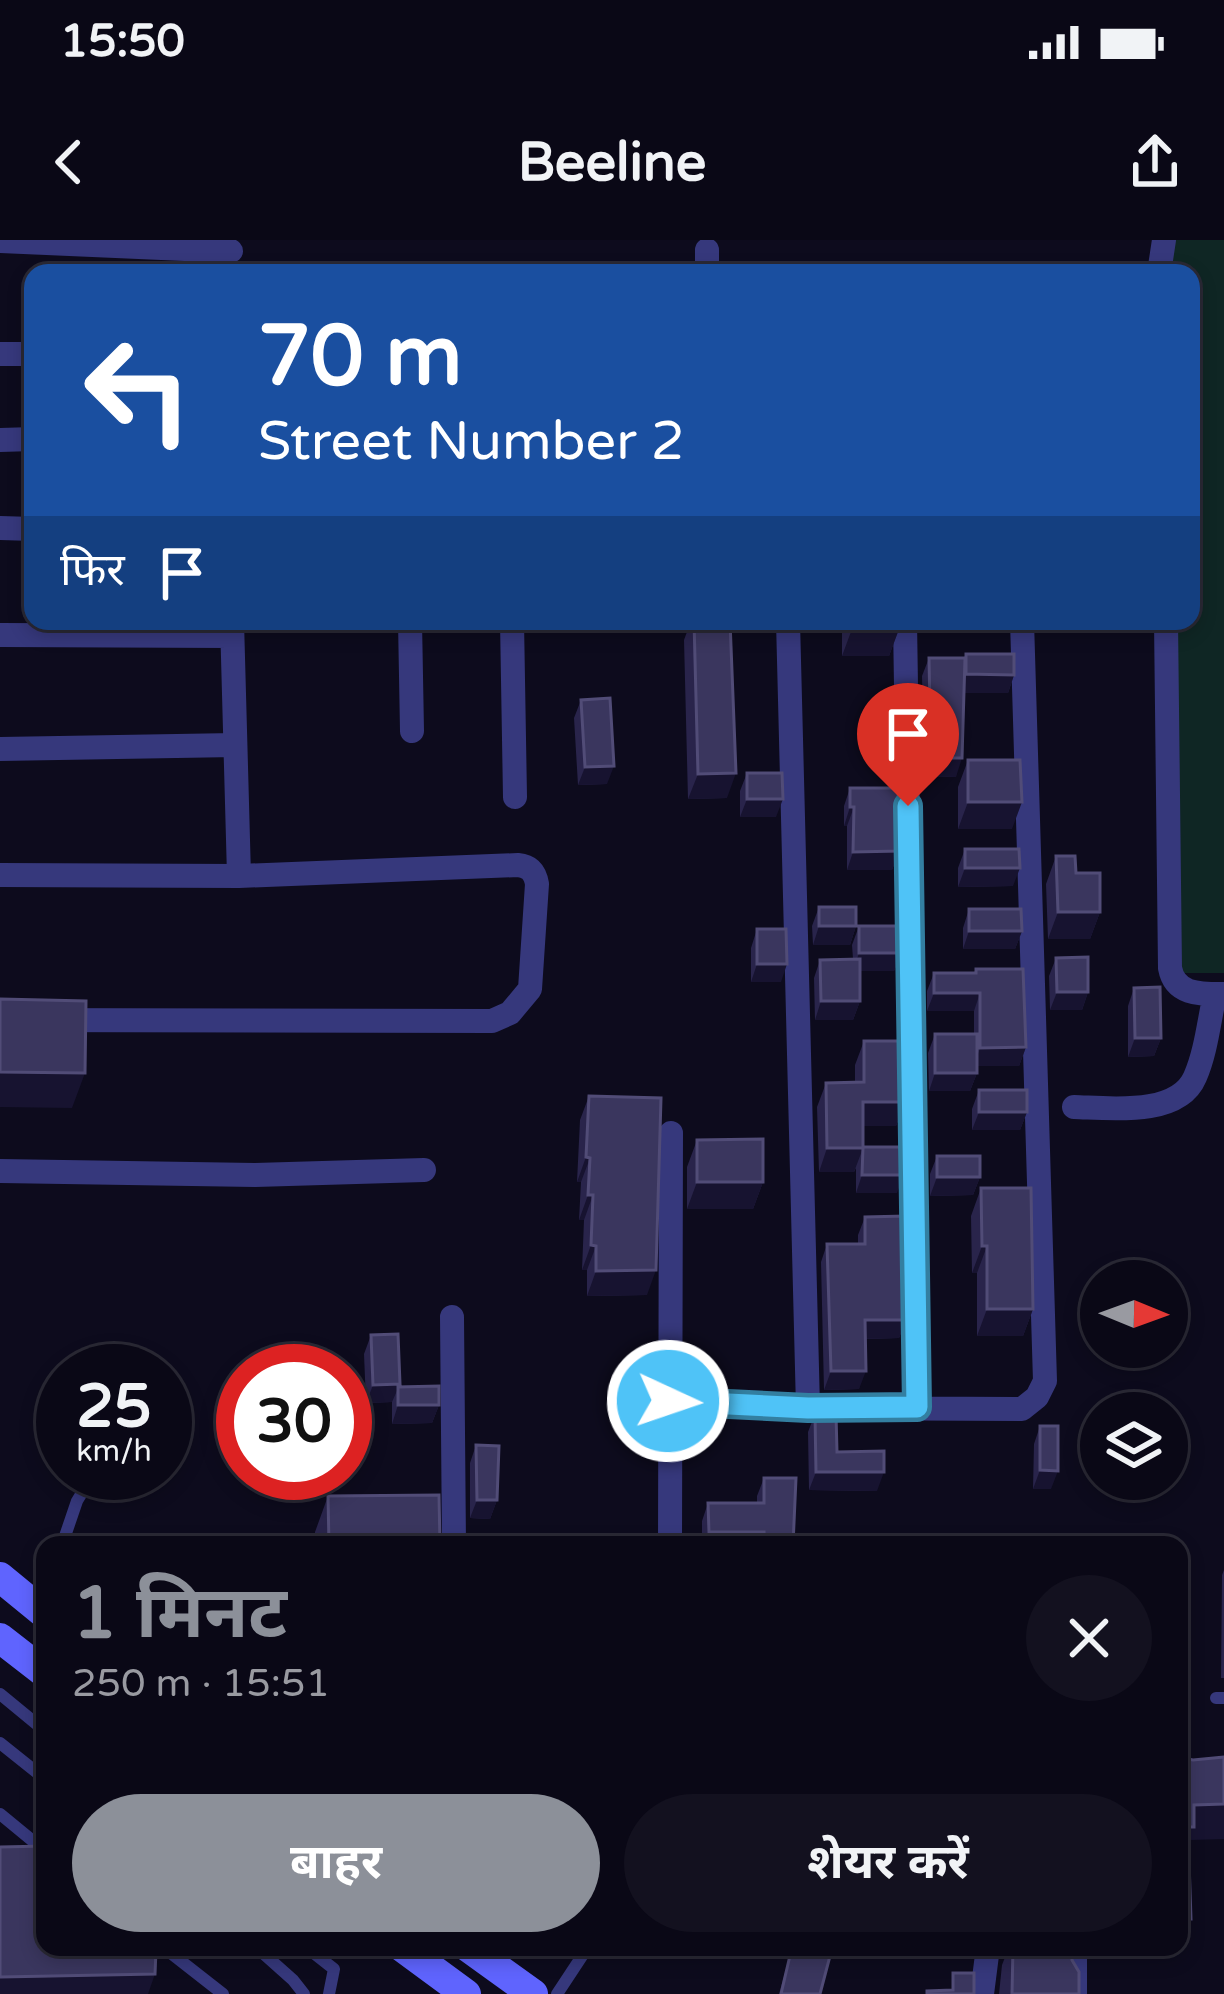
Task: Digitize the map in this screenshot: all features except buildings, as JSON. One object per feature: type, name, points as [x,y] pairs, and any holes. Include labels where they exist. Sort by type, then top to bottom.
[{"type":"main road","points":[[0,1577],[36,1597]]},
{"type":"main road","points":[[0,1638],[36,1666]]},
{"type":"main road","points":[[414,1956],[466,1994]]},
{"type":"main road","points":[[474,1956],[494,1983],[533,1994]]},
{"type":"street","points":[[0,241],[231,255]]},
{"type":"street","points":[[0,635],[166,630]]},
{"type":"street","points":[[232,630],[239,876]]},
{"type":"street","points":[[410,630],[412,730]]},
{"type":"street","points":[[512,630],[515,797]]},
{"type":"street","points":[[788,630],[808,1408]]},
{"type":"street","points":[[905,630],[917,1407]]},
{"type":"street","points":[[668,1401],[808,1408],[1022,1409],[1046,1381],[1022,630]]},
{"type":"street","points":[[1074,1107],[1146,1107],[1179,1096],[1193,1082],[1220,994],[1178,988],[1170,968],[1166,630]]},
{"type":"street","points":[[0,748],[235,745]]},
{"type":"street","points":[[0,875],[239,876],[526,866],[537,884],[530,989],[510,1013],[492,1022],[0,1020]]},
{"type":"street","points":[[670,1133],[670,1536]]},
{"type":"street","points":[[0,1171],[255,1175],[424,1170]]},
{"type":"street","points":[[452,1318],[454,1536]]},
{"type":"street","points":[[982,1994],[987,1956]]},
{"type":"street","points":[[1075,1956],[1075,1994]]},
{"type":"lane","points":[[65,1536],[78,1500]]},
{"type":"lane","points":[[0,1694],[36,1724]]},
{"type":"lane","points":[[0,1743],[36,1772]]},
{"type":"lane","points":[[0,1814],[36,1844]]},
{"type":"lane","points":[[174,1956],[223,1994]]},
{"type":"lane","points":[[266,1956],[304,1994]]},
{"type":"lane","points":[[318,1956],[334,1969],[329,1994]]},
{"type":"lane","points":[[557,1994],[582,1956]]},
{"type":"green space","points":[[1166,240],[1224,240],[1224,973],[1177,973],[1172,630],[1200,630],[1200,264],[1167,264]]},
{"type":"route","points":[[668,1401],[808,1408],[917,1407],[908,806]]}]
